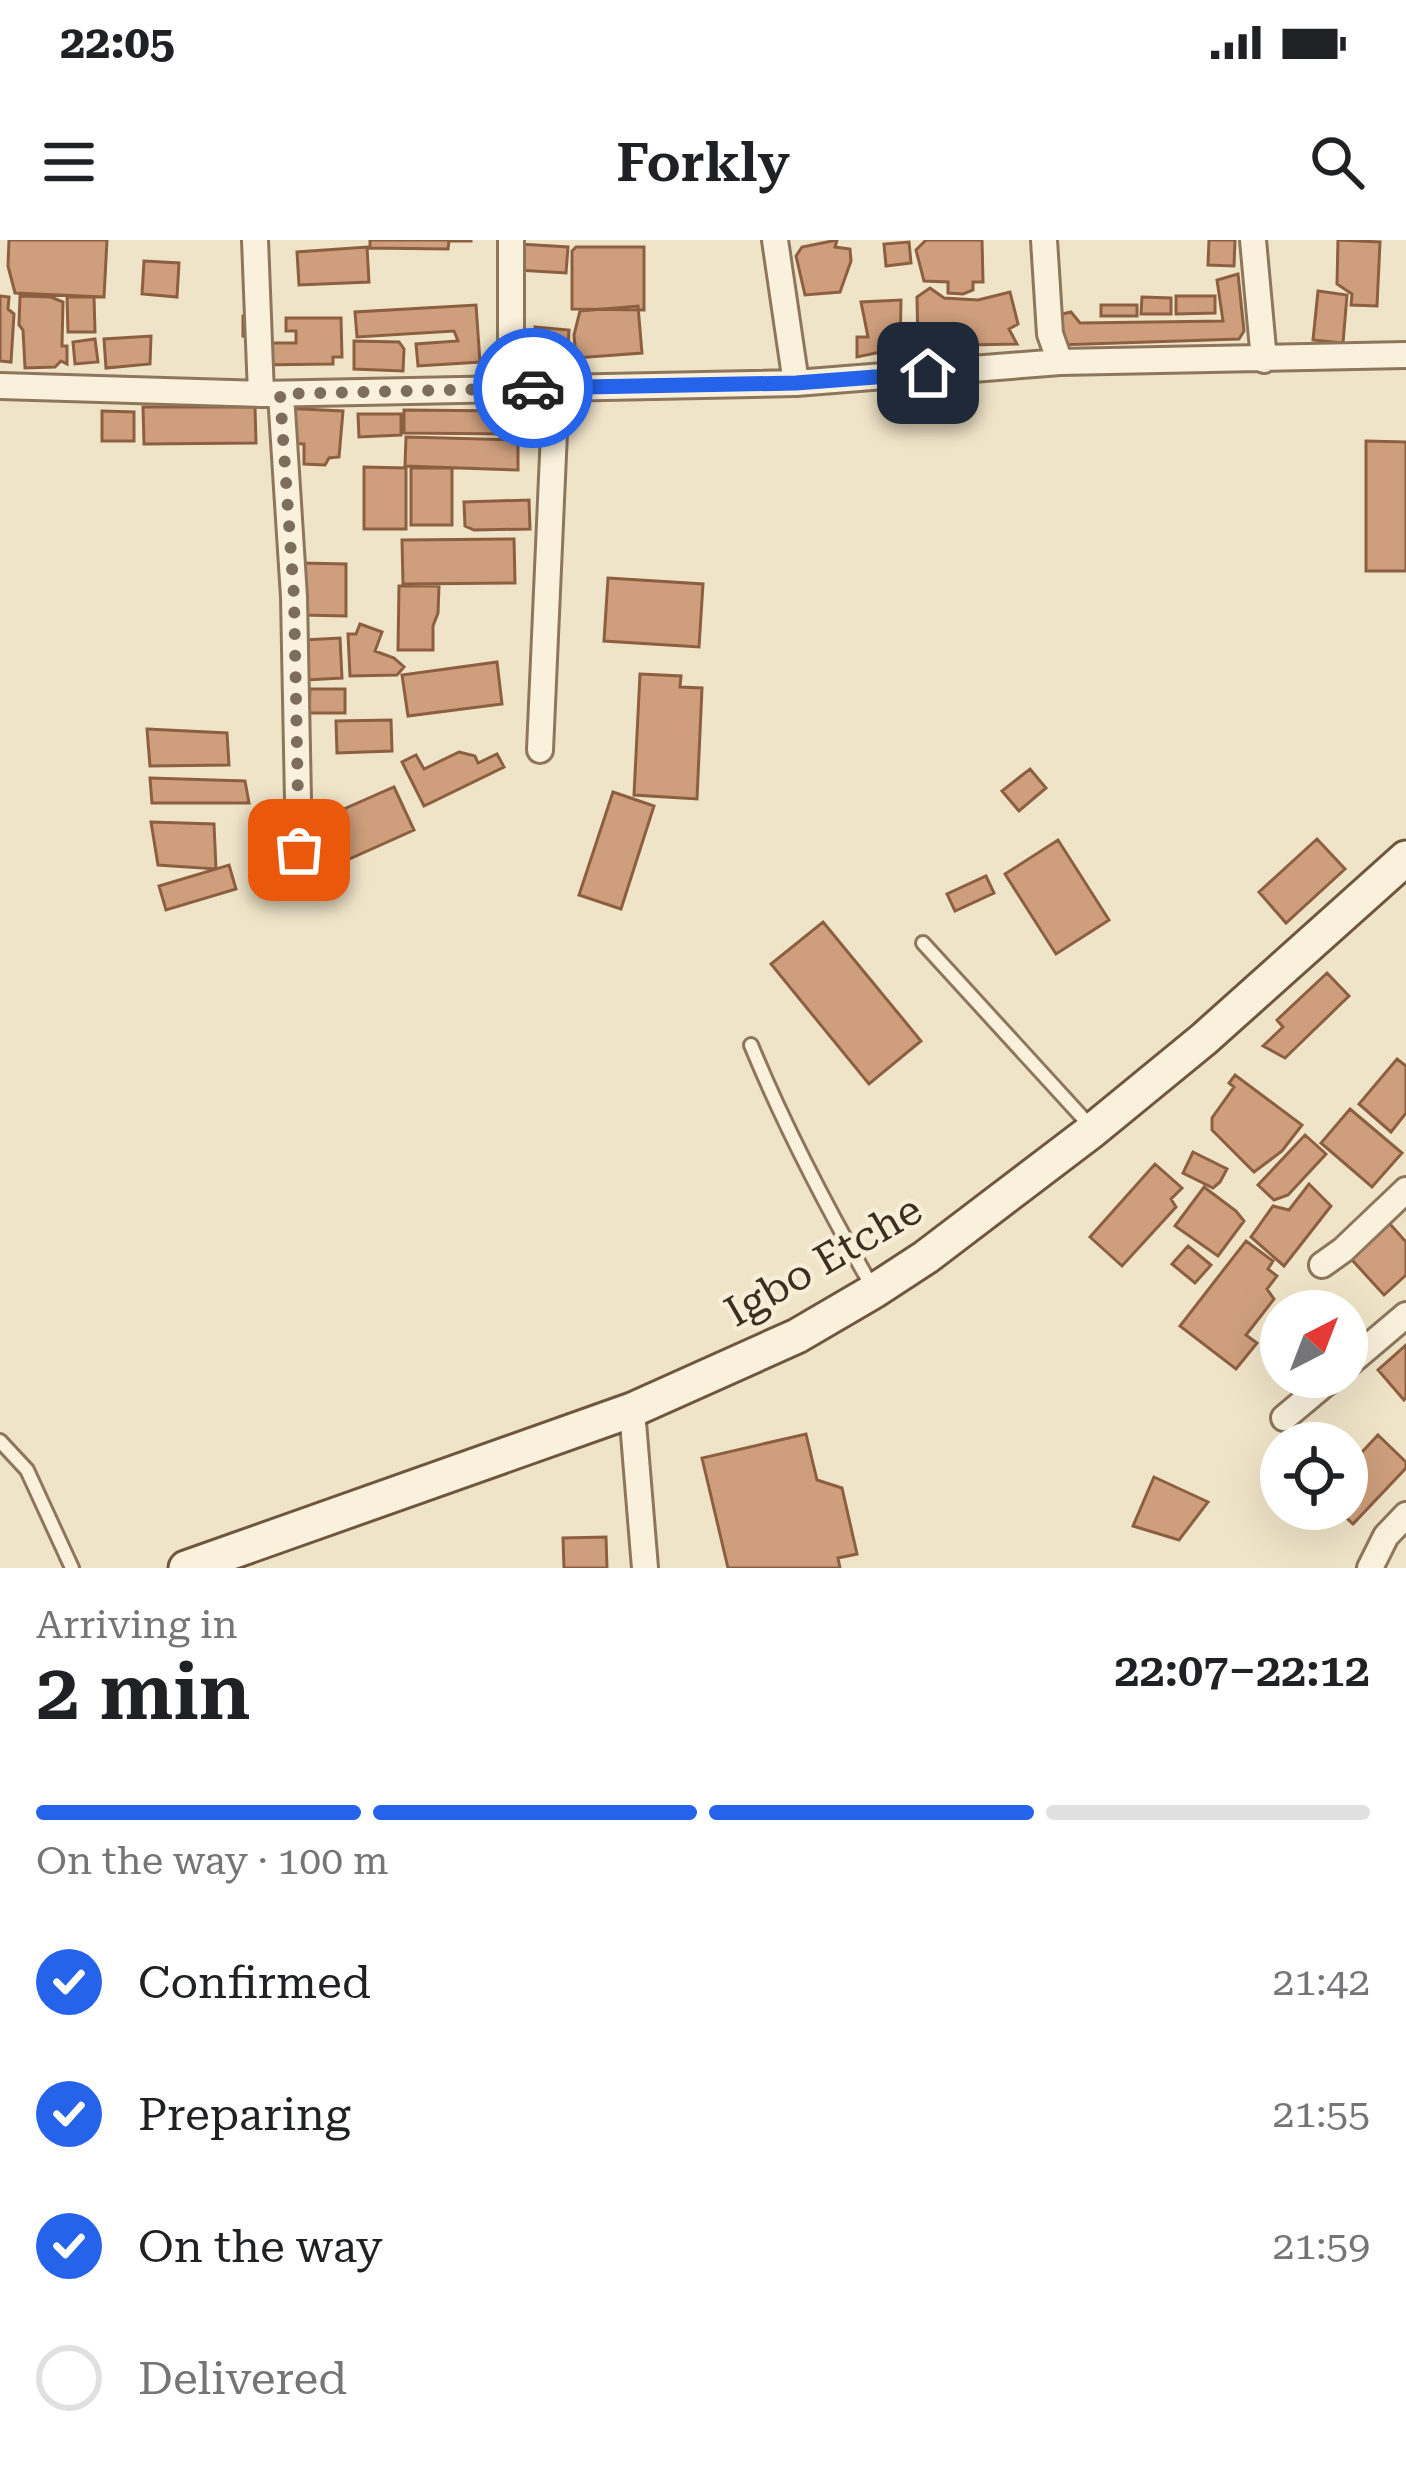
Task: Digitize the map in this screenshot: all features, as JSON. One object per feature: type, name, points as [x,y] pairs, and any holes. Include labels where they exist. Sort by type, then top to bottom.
[{"type":"street","points":[[255,240],[294,597],[299,850]]},
{"type":"street","points":[[511,240],[511,388]]},
{"type":"street","points":[[775,240],[796,383]]},
{"type":"street","points":[[1044,240],[1050,334],[1060,362]]},
{"type":"street","points":[[1252,240],[1264,360]]},
{"type":"street","points":[[0,386],[271,394],[796,383],[1060,362],[1406,355]]},
{"type":"street","points":[[540,750],[556,387]]},
{"type":"street","name":"Igbo Etche","points":[[186,1568],[632,1410],[797,1336],[926,1258],[1094,1130],[1204,1039],[1406,857]]},
{"type":"street","points":[[1322,1264],[1406,1190]]},
{"type":"street","points":[[1368,1348],[1406,1316]]},
{"type":"street","points":[[1284,1418],[1308,1398]]},
{"type":"street","points":[[632,1410],[645,1568]]},
{"type":"street","points":[[1370,1568],[1386,1536],[1406,1515]]},
{"type":"lane","points":[[922,943],[1094,1130]]},
{"type":"lane","points":[[752,1045],[804,1162],[874,1291]]},
{"type":"lane","points":[[0,1441],[28,1471],[72,1568]]},
{"type":"building","points":[[9,240],[107,240],[104,297],[15,293],[8,266]]},
{"type":"building","points":[[370,240],[471,241],[449,241],[448,249],[370,248]]},
{"type":"building","points":[[837,240],[835,247],[850,249],[851,261],[840,292],[805,295],[796,256],[802,247]]},
{"type":"building","points":[[926,240],[982,240],[983,282],[973,282],[973,290],[963,294],[948,293],[948,282],[924,281],[916,250]]},
{"type":"building","points":[[1209,240],[1235,240],[1234,266],[1208,265]]},
{"type":"building","points":[[1338,240],[1380,242],[1377,306],[1351,305],[1352,294],[1337,284]]},
{"type":"building","points":[[909,242],[911,263],[886,266],[884,244]]},
{"type":"building","points":[[519,244],[568,247],[566,273],[518,270]]},
{"type":"building","points":[[367,247],[369,282],[299,285],[297,252]]},
{"type":"building","points":[[576,247],[644,247],[644,310],[572,309],[572,251]]},
{"type":"building","points":[[144,261],[179,263],[177,297],[142,294]]},
{"type":"building","points":[[1238,274],[1244,331],[1239,339],[1058,345],[1058,315],[1071,312],[1080,323],[1223,321],[1217,280]]},
{"type":"building","points":[[930,288],[944,298],[978,300],[1010,292],[1018,324],[1009,329],[1017,344],[918,346],[917,297]]},
{"type":"building","points":[[1318,291],[1347,295],[1343,343],[1313,340]]},
{"type":"building","points":[[0,296],[9,297],[8,309],[14,314],[11,362],[0,361]]},
{"type":"building","points":[[20,296],[63,302],[62,346],[67,346],[67,364],[25,368]]},
{"type":"building","points":[[1176,296],[1215,296],[1215,313],[1176,314]]},
{"type":"building","points":[[67,297],[94,297],[95,332],[68,332]]},
{"type":"building","points":[[1142,297],[1171,298],[1171,314],[1141,314]]},
{"type":"building","points":[[901,300],[900,348],[857,357],[857,337],[868,337],[861,302]]},
{"type":"building","points":[[476,305],[480,362],[418,366],[416,344],[458,341],[454,331],[357,337],[355,312]]},
{"type":"building","points":[[1101,305],[1137,305],[1137,316],[1101,316]]},
{"type":"building","points":[[638,306],[642,353],[576,358],[574,335],[580,311]]},
{"type":"building","points":[[267,315],[267,343],[296,343],[296,331],[286,331],[286,318],[341,318],[342,357],[333,357],[333,364],[255,365],[255,339],[243,336],[243,316]]},
{"type":"building","points":[[535,327],[569,330],[567,363],[559,370],[515,366],[517,337],[535,339]]},
{"type":"building","points":[[151,336],[150,364],[106,368],[104,339]]},
{"type":"building","points":[[95,339],[98,362],[75,364],[73,342]]},
{"type":"building","points":[[354,341],[399,342],[404,349],[403,371],[354,369]]},
{"type":"building","points":[[143,407],[255,407],[256,443],[144,444]]},
{"type":"building","points":[[280,408],[343,411],[339,457],[329,458],[325,465],[304,464],[304,444],[279,443]]},
{"type":"building","points":[[404,410],[524,411],[524,434],[404,433]]},
{"type":"building","points":[[102,411],[134,412],[134,441],[102,441]]},
{"type":"building","points":[[358,414],[401,414],[401,435],[359,437]]},
{"type":"building","points":[[406,437],[518,440],[518,470],[405,466]]},
{"type":"building","points":[[1366,441],[1406,442],[1406,571],[1366,571]]},
{"type":"building","points":[[364,467],[406,468],[406,529],[364,529]]},
{"type":"building","points":[[411,468],[452,468],[452,525],[411,525]]},
{"type":"building","points":[[529,500],[530,529],[465,526],[464,502]]},
{"type":"building","points":[[514,539],[515,583],[403,584],[402,540]]},
{"type":"building","points":[[302,563],[346,564],[346,616],[302,615]]},
{"type":"building","points":[[608,578],[703,584],[699,647],[604,641]]},
{"type":"building","points":[[399,586],[439,586],[433,650],[398,650]]},
{"type":"building","points":[[360,624],[382,632],[375,651],[404,667],[397,675],[350,676],[348,634],[356,634]]},
{"type":"building","points":[[340,638],[342,678],[306,680],[304,640]]},
{"type":"building","points":[[497,662],[502,704],[408,716],[402,675]]},
{"type":"building","points":[[640,674],[681,676],[680,687],[702,688],[697,799],[634,795]]},
{"type":"building","points":[[310,689],[345,689],[345,713],[309,713]]},
{"type":"building","points":[[391,720],[392,751],[337,753],[336,721]]},
{"type":"building","points":[[147,729],[227,733],[229,765],[150,766]]},
{"type":"building","points":[[459,752],[475,756],[478,763],[497,754],[504,767],[424,806],[402,762],[416,755],[424,769]]},
{"type":"building","points":[[1030,769],[1046,788],[1019,811],[1002,791]]},
{"type":"building","points":[[150,778],[245,781],[249,803],[152,803]]},
{"type":"building","points":[[394,787],[414,830],[338,864],[319,820]]},
{"type":"building","points":[[613,792],[654,806],[621,909],[579,895]]},
{"type":"building","points":[[151,822],[214,824],[216,869],[158,865]]},
{"type":"building","points":[[1317,839],[1345,869],[1286,923],[1259,892]]},
{"type":"building","points":[[1058,840],[1109,920],[1056,954],[1005,874]]},
{"type":"building","points":[[229,865],[236,889],[166,910],[159,886]]},
{"type":"building","points":[[986,876],[994,893],[955,911],[947,894]]},
{"type":"building","points":[[823,922],[921,1041],[869,1084],[771,964]]},
{"type":"building","points":[[1327,973],[1349,996],[1285,1058],[1263,1046],[1283,1027],[1277,1020]]},
{"type":"building","points":[[1397,1059],[1406,1066],[1406,1113],[1391,1132],[1359,1104]]},
{"type":"building","points":[[1235,1075],[1302,1125],[1282,1151],[1254,1172],[1212,1130],[1212,1118],[1234,1087],[1229,1083]]},
{"type":"building","points":[[1350,1109],[1402,1153],[1372,1187],[1321,1143]]},
{"type":"building","points":[[1305,1135],[1326,1154],[1288,1195],[1274,1200],[1258,1185]]},
{"type":"building","points":[[1193,1152],[1227,1169],[1213,1188],[1183,1173]]},
{"type":"building","points":[[1155,1164],[1182,1188],[1171,1199],[1176,1207],[1122,1266],[1090,1237]]},
{"type":"building","points":[[1309,1184],[1331,1206],[1284,1266],[1251,1237],[1273,1206],[1289,1210]]},
{"type":"building","points":[[1204,1187],[1244,1221],[1218,1256],[1175,1226]]},
{"type":"building","points":[[1382,1215],[1406,1242],[1406,1275],[1384,1295],[1343,1250]]},
{"type":"building","points":[[1246,1241],[1273,1261],[1268,1269],[1277,1276],[1268,1290],[1260,1290],[1260,1317],[1246,1335],[1257,1343],[1236,1369],[1180,1326]]},
{"type":"building","points":[[1188,1246],[1211,1265],[1195,1283],[1172,1264]]},
{"type":"building","points":[[1406,1345],[1406,1398],[1404,1400],[1378,1370]]},
{"type":"building","points":[[806,1434],[817,1480],[842,1488],[857,1554],[838,1558],[840,1568],[728,1568],[702,1458]]},
{"type":"building","points":[[1378,1435],[1406,1462],[1406,1468],[1368,1508],[1368,1446]]},
{"type":"building","points":[[1154,1477],[1208,1502],[1179,1540],[1133,1526]]},
{"type":"building","points":[[606,1537],[607,1568],[564,1568],[563,1538]]},
{"type":"way so far","points":[[299,850],[294,597],[280,394],[533,388]]},
{"type":"route","points":[[533,388],[796,383],[928,373]]}]
